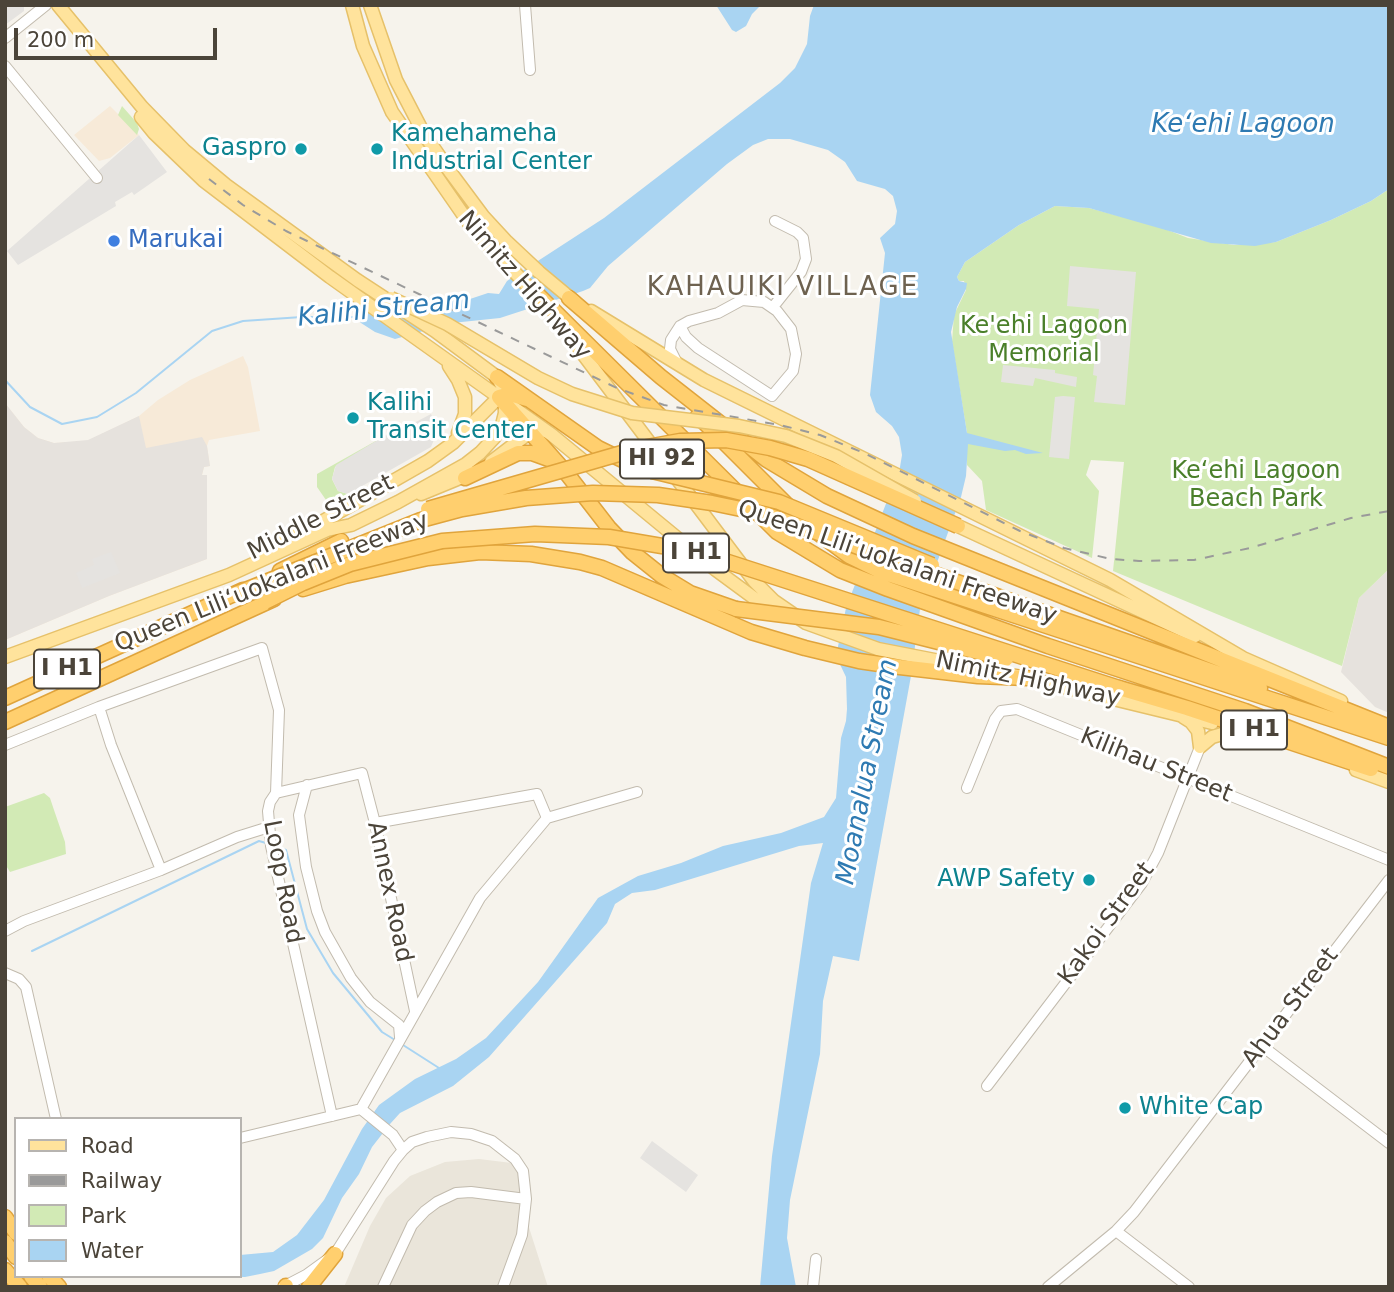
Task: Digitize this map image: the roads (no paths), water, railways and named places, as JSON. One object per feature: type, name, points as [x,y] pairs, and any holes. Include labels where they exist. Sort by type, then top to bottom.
[{"type":"highway","points":[[532,289],[777,532],[795,544],[840,569],[888,589],[1048,646],[1245,711],[1389,767]]},
{"type":"highway","points":[[569,298],[661,377],[767,460],[852,509],[1389,727]]},
{"type":"highway","points":[[497,377],[598,448],[633,465],[779,502],[1039,611]]},
{"type":"highway","points":[[661,377],[768,488],[829,543],[849,556],[882,572],[919,585],[1389,738]]},
{"type":"highway","points":[[504,400],[527,399]]},
{"type":"highway","points":[[504,400],[609,528],[646,564],[690,593],[736,609],[880,627],[1119,688]]},
{"type":"highway","points":[[233,595],[300,560],[400,518],[636,449],[680,441],[726,440],[790,453],[958,526]]},
{"type":"highway","points":[[465,478],[518,453],[532,453],[554,461]]},
{"type":"highway","name":"Queen Liliʻuokalani Freeway","points":[[5,698],[233,595],[421,520],[462,509],[514,500],[593,493],[658,495],[765,514],[1239,681],[1389,738]]},
{"type":"highway","name":"Queen Liliʻuokalani Freeway","points":[[5,722],[303,583],[350,564],[442,541],[535,534],[609,537],[728,562],[1389,775]]},
{"type":"highway","points":[[265,602],[375,568],[428,558],[480,552],[531,554],[580,562],[643,585],[772,639],[859,661],[978,676],[1027,678]]},
{"type":"highway","points":[[309,1287],[335,1254]]},
{"type":"highway","points":[[5,1270],[20,1287]]},
{"type":"main road","points":[[48,5],[154,133],[190,169],[311,264],[552,435],[769,604]]},
{"type":"main road","points":[[58,5],[142,107],[184,150],[226,185],[497,377],[504,400]]},
{"type":"main road","name":"Nimitz Highway","points":[[352,5],[363,46],[392,112],[449,197],[494,252],[532,289]]},
{"type":"main road","name":"Nimitz Highway","points":[[370,5],[396,79],[424,134],[467,195],[508,242],[569,298],[704,380],[1110,580],[1243,658],[1389,721]]},
{"type":"main road","points":[[391,301],[447,324],[538,378],[572,394],[632,413],[739,426],[786,436],[836,456],[958,526],[1243,658]]},
{"type":"main road","name":"Nimitz Highway","points":[[554,313],[769,604],[806,623],[878,649],[1027,678],[1174,712],[1389,782]]},
{"type":"main road","points":[[436,353],[452,370],[465,397],[463,423],[453,443]]},
{"type":"main road","name":"Middle Street","points":[[187,589],[318,524],[428,461],[504,400]]},
{"type":"main road","name":"Middle Street","points":[[5,657],[229,575],[316,535],[351,525],[398,502],[466,464],[480,453],[502,425],[504,400]]},
{"type":"main road","points":[[398,502],[465,478],[531,433],[543,432],[552,435]]},
{"type":"main road","points":[[1174,712],[1191,722],[1198,731],[1200,747]]},
{"type":"main road","points":[[1200,747],[1212,737],[1236,730]]},
{"type":"street","points":[[5,38],[48,5]]},
{"type":"street","points":[[525,5],[530,70]]},
{"type":"street","points":[[5,66],[97,178]]},
{"type":"street","points":[[773,307],[801,272],[806,259],[803,238],[775,221]]},
{"type":"street","points":[[647,345],[665,345],[680,326],[690,321],[719,313],[742,300],[757,300],[773,307],[791,329],[796,354],[793,371],[772,396],[698,348],[686,337],[680,326]]},
{"type":"street","points":[[671,340],[671,356],[677,363]]},
{"type":"street","name":"Loop Road","points":[[99,707],[262,648],[279,710],[276,793],[269,806],[269,827],[332,1116]]},
{"type":"street","points":[[5,745],[99,707],[160,870]]},
{"type":"street","name":"Kilihau Street","points":[[967,788],[995,719],[1001,711],[1017,709],[1389,860]]},
{"type":"street","name":"Kakoi Street","points":[[987,1086],[1142,883],[1158,853],[1200,747]]},
{"type":"street","name":"Annex Road","points":[[307,785],[362,773],[415,1011]]},
{"type":"street","points":[[276,793],[307,785]]},
{"type":"street","points":[[307,785],[299,815],[306,867],[317,911],[351,978],[370,1002],[399,1025],[398,1042]]},
{"type":"street","points":[[375,823],[537,794],[547,818],[637,792]]},
{"type":"street","name":"Annex Road","points":[[365,1111],[398,1042],[480,898],[547,818]]},
{"type":"street","points":[[5,931],[24,921],[160,870],[237,837],[269,827]]},
{"type":"street","name":"Ahua Street","points":[[1048,1287],[1116,1231],[1134,1212],[1389,880]]},
{"type":"street","points":[[5,973],[19,979],[26,987],[56,1117]]},
{"type":"street","points":[[1262,1046],[1389,1143]]},
{"type":"street","points":[[242,1138],[365,1111],[395,1137],[403,1150]]},
{"type":"street","points":[[285,1286],[335,1254],[403,1150],[412,1142],[443,1132],[486,1138],[499,1145],[520,1164],[526,1199],[519,1247],[503,1287]]},
{"type":"street","points":[[383,1287],[412,1225],[437,1202],[456,1194],[471,1192],[526,1199]]},
{"type":"street","points":[[1116,1231],[1189,1287]]},
{"type":"street","points":[[813,1287],[816,1259]]},
{"type":"water","points":[[716,5],[761,5],[746,26],[736,32]]},
{"type":"water","points":[[814,5],[1389,5],[1389,189],[1331,220],[1276,242],[1255,246],[1211,243],[1089,208],[1055,206],[1019,225],[965,262],[957,277],[959,281],[967,283],[966,289],[957,307],[951,332],[967,433],[1043,453],[1026,454],[968,444],[966,476],[961,497],[920,609],[911,676],[859,961],[833,956],[823,1001],[820,1054],[790,1200],[787,1238],[796,1287],[760,1287],[772,1156],[811,883],[823,843],[799,846],[655,890],[632,893],[615,904],[607,923],[489,1057],[453,1086],[400,1113],[390,1124],[372,1147],[359,1174],[342,1198],[323,1238],[312,1249],[274,1271],[242,1277],[242,1255],[273,1252],[297,1235],[324,1200],[362,1129],[379,1105],[415,1079],[456,1059],[486,1038],[538,982],[598,898],[638,876],[723,846],[781,833],[824,817],[836,798],[841,738],[847,709],[846,677],[836,656],[846,608],[900,467],[902,455],[899,437],[892,426],[876,412],[870,395],[885,253],[880,238],[895,224],[897,211],[893,196],[885,189],[857,181],[845,162],[828,150],[790,139],[768,139],[753,145],[727,164],[608,266],[590,288],[500,318],[452,323],[395,339],[375,332],[356,317],[358,311],[364,309],[470,299],[488,293],[499,294],[507,281],[604,218],[780,83],[795,68],[807,44]]},
{"type":"waterway","name":"Kalihi Stream","points":[[5,380],[30,407],[62,424],[97,417],[136,393],[212,331],[243,321],[355,317]]},
{"type":"waterway","points":[[32,951],[259,841],[266,843]]},
{"type":"waterway","points":[[277,847],[286,850],[307,929],[333,973],[382,1032],[395,1040]]},
{"type":"waterway","points":[[403,1045],[439,1068]]},
{"type":"railway","points":[[209,179],[243,205],[286,231],[617,388],[664,405],[780,425],[820,435],[864,453],[1020,531],[1064,548],[1111,559],[1194,560],[1250,548],[1351,518],[1389,511]]},
{"type":"place","name":"Gaspro","points":[[301,149]]},
{"type":"place","name":"Kamehameha Industrial Center","points":[[377,149]]},
{"type":"place","name":"Marukai","points":[[114,241]]},
{"type":"place","name":"Kalihi Transit Center","points":[[353,418]]},
{"type":"place","name":"AWP Safety","points":[[1089,880]]},
{"type":"place","name":"White Cap","points":[[1125,1108]]},
{"type":"district","name":"KAHAUIKI VILLAGE","points":[[783,288]]},
{"type":"water label","name":"Keʻehi Lagoon","points":[[1243,125]]},
{"type":"water label","name":"Moanalua Stream","points":[[868,772]]},
{"type":"park label","name":"Ke'ehi Lagoon Memorial","points":[[1044,341]]},
{"type":"park label","name":"Keʻehi Lagoon Beach Park","points":[[1256,486]]}]
